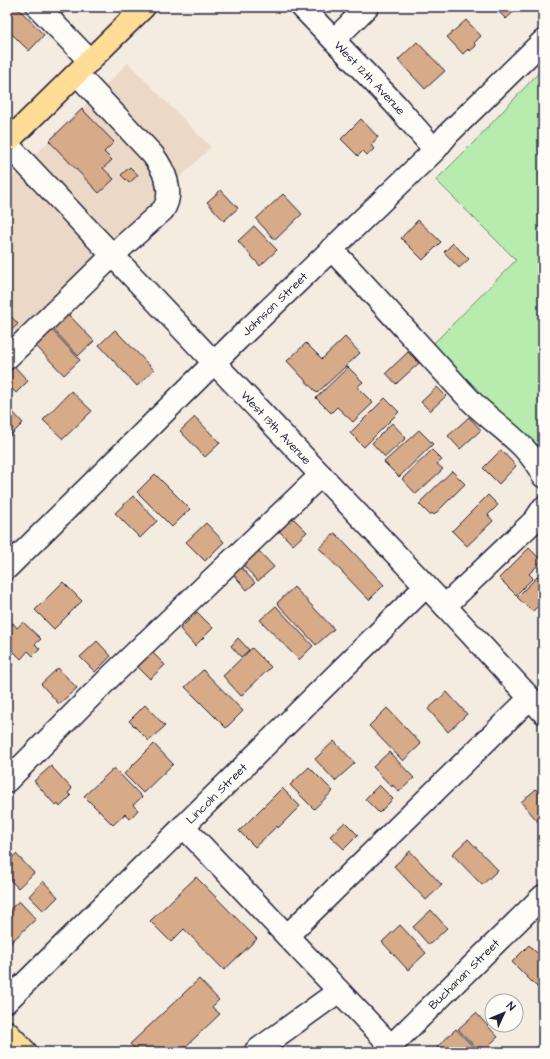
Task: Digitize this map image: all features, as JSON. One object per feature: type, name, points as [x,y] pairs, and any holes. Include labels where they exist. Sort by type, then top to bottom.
[{"type":"main road","points":[[7,143],[144,7]]},
{"type":"main road","points":[[7,1032],[26,1052]]},
{"type":"street","points":[[7,358],[112,255],[167,205],[168,188],[161,167],[38,7]]},
{"type":"street","name":"West 12th Avenue","points":[[302,7],[396,104],[435,150]]},
{"type":"street","points":[[334,40],[367,7]]},
{"type":"street","name":"Johnson Street","points":[[7,568],[331,249],[435,150],[448,134],[543,40]]},
{"type":"street","name":"West 13th Avenue","points":[[7,143],[445,606],[536,705]]},
{"type":"street","points":[[331,249],[473,403],[528,452],[543,476]]},
{"type":"street","points":[[7,780],[111,676],[321,475]]},
{"type":"street","points":[[445,606],[535,520],[543,508]]},
{"type":"street","name":"Lincoln Street","points":[[7,1001],[426,586]]},
{"type":"street","points":[[287,936],[536,705]]},
{"type":"street","points":[[183,826],[338,991],[388,1049]]},
{"type":"street","name":"Buchanan Street","points":[[388,1049],[543,896]]},
{"type":"street","points":[[256,1051],[338,991]]},
{"type":"shaded area","points":[[128,63],[211,147],[7,347],[7,183]]},
{"type":"green space","points":[[543,68],[543,463],[433,344],[516,260],[436,180],[474,142]]},
{"type":"building","points":[[11,7],[17,7],[44,35],[29,51],[7,29],[7,11]]},
{"type":"building","points":[[61,7],[70,7],[61,15],[57,11]]},
{"type":"building","points":[[337,7],[352,7],[344,14]]},
{"type":"building","points":[[494,7],[519,7],[506,19]]},
{"type":"building","points":[[466,20],[481,36],[474,43],[476,46],[470,51],[468,49],[463,54],[447,37]]},
{"type":"building","points":[[417,42],[445,71],[425,89],[398,60]]},
{"type":"building","points":[[82,109],[114,142],[104,152],[112,160],[103,168],[114,179],[99,193],[49,141]]},
{"type":"building","points":[[361,119],[378,137],[371,145],[374,149],[367,155],[363,151],[358,156],[341,139]]},
{"type":"building","points":[[130,167],[138,175],[129,183],[121,175]]},
{"type":"building","points":[[221,190],[238,208],[224,221],[207,202]]},
{"type":"building","points":[[283,194],[302,214],[275,240],[256,219]]},
{"type":"building","points":[[418,220],[441,242],[423,260],[401,238]]},
{"type":"building","points":[[254,226],[277,250],[260,266],[238,241]]},
{"type":"building","points":[[453,243],[469,259],[459,268],[444,252]]},
{"type":"building","points":[[7,312],[18,324],[7,334]]},
{"type":"building","points":[[68,314],[94,341],[78,356],[53,329]]},
{"type":"building","points":[[49,327],[80,360],[64,375],[33,343]]},
{"type":"building","points":[[115,330],[154,370],[137,386],[99,345]]},
{"type":"building","points":[[345,337],[360,353],[317,393],[287,361],[306,343],[322,359]]},
{"type":"building","points":[[408,352],[419,363],[396,384],[386,373]]},
{"type":"building","points":[[14,366],[28,381],[16,393],[7,384],[7,372]]},
{"type":"building","points":[[348,367],[363,382],[357,387],[373,403],[353,422],[337,407],[331,413],[316,398]]},
{"type":"building","points":[[437,387],[446,396],[430,411],[421,402]]},
{"type":"building","points":[[71,391],[92,411],[63,439],[43,420]]},
{"type":"building","points":[[385,398],[399,412],[364,447],[350,433]]},
{"type":"building","points":[[11,410],[23,423],[10,436],[7,433],[7,414]]},
{"type":"building","points":[[195,417],[220,443],[205,457],[180,431]]},
{"type":"building","points":[[469,417],[481,430],[460,449],[448,436]]},
{"type":"building","points":[[392,423],[406,438],[385,457],[372,443]]},
{"type":"building","points":[[419,430],[433,444],[399,477],[384,462]]},
{"type":"building","points":[[432,450],[442,460],[437,464],[443,469],[416,494],[402,479]]},
{"type":"building","points":[[501,450],[516,466],[499,484],[483,468]]},
{"type":"building","points":[[452,471],[465,484],[434,515],[432,513],[430,515],[419,504]]},
{"type":"building","points":[[155,474],[190,509],[172,527],[137,492]]},
{"type":"building","points":[[488,495],[498,505],[488,515],[493,521],[467,546],[452,531]]},
{"type":"building","points":[[133,496],[157,521],[140,538],[115,513]]},
{"type":"building","points":[[292,517],[307,532],[293,545],[278,530]]},
{"type":"building","points":[[206,523],[224,542],[205,561],[186,542]]},
{"type":"building","points":[[335,533],[384,585],[369,600],[319,548]]},
{"type":"building","points":[[529,548],[542,561],[529,574],[533,578],[516,595],[499,578]]},
{"type":"building","points":[[257,549],[274,567],[258,581],[241,563]]},
{"type":"building","points":[[240,566],[255,583],[247,590],[232,573]]},
{"type":"building","points":[[543,571],[543,601],[532,612],[517,597]]},
{"type":"building","points":[[63,582],[82,601],[54,629],[35,610]]},
{"type":"building","points":[[294,587],[334,629],[316,645],[277,603]]},
{"type":"building","points":[[543,602],[543,611],[539,607]]},
{"type":"building","points":[[276,606],[313,646],[299,660],[260,620]]},
{"type":"building","points":[[197,612],[213,628],[195,646],[180,629]]},
{"type":"building","points":[[23,622],[41,639],[35,644],[40,649],[33,656],[28,651],[21,659],[7,645],[7,637],[10,634],[7,630],[13,623],[17,628]]},
{"type":"building","points":[[238,638],[249,650],[241,657],[231,646]]},
{"type":"building","points":[[97,641],[111,656],[95,672],[80,657]]},
{"type":"building","points":[[252,648],[271,667],[241,696],[223,676]]},
{"type":"building","points":[[149,649],[165,665],[150,679],[134,663]]},
{"type":"building","points":[[7,659],[13,665],[7,671]]},
{"type":"building","points":[[58,668],[77,688],[59,704],[41,684]]},
{"type":"building","points":[[203,670],[243,711],[226,728],[185,687]]},
{"type":"building","points":[[447,692],[467,714],[448,732],[428,709]]},
{"type":"building","points":[[145,705],[165,726],[149,741],[129,721]]},
{"type":"building","points":[[387,708],[421,744],[403,761],[369,726]]},
{"type":"building","points":[[334,741],[355,763],[335,781],[315,759]]},
{"type":"building","points":[[154,744],[173,764],[143,793],[124,774]]},
{"type":"building","points":[[389,752],[414,778],[399,792],[393,785],[392,787],[373,767]]},
{"type":"building","points":[[51,766],[72,789],[68,793],[71,796],[60,807],[58,804],[56,806],[34,781]]},
{"type":"building","points":[[309,767],[333,791],[314,809],[290,785]]},
{"type":"building","points":[[114,768],[142,797],[133,805],[138,810],[130,819],[125,814],[113,825],[84,796]]},
{"type":"building","points":[[379,785],[393,799],[379,813],[365,799]]},
{"type":"building","points":[[282,788],[300,806],[278,828],[277,826],[255,847],[239,831]]},
{"type":"building","points":[[536,789],[543,797],[543,822],[540,824],[521,802]]},
{"type":"building","points":[[345,822],[358,835],[344,849],[330,836]]},
{"type":"building","points":[[468,839],[498,870],[482,885],[452,854]]},
{"type":"building","points":[[410,851],[442,885],[426,900],[394,866]]},
{"type":"building","points":[[16,854],[34,873],[18,888],[7,877],[7,862]]},
{"type":"building","points":[[196,877],[257,939],[224,970],[184,929],[171,942],[150,921]]},
{"type":"building","points":[[43,881],[58,897],[44,911],[29,896]]},
{"type":"building","points":[[19,901],[36,919],[7,946],[7,912]]},
{"type":"building","points":[[431,910],[447,928],[429,945],[413,927]]},
{"type":"building","points":[[400,925],[426,953],[408,970],[382,942]]},
{"type":"building","points":[[529,945],[543,959],[543,993],[512,962]]},
{"type":"building","points":[[199,979],[219,1000],[212,1007],[220,1014],[180,1052],[138,1052],[130,1044]]},
{"type":"building","points":[[476,1013],[484,1022],[484,1033],[494,1033],[498,1037],[490,1044],[493,1048],[489,1052],[480,1052],[458,1029]]},
{"type":"building","points":[[456,1029],[478,1052],[441,1052],[437,1047]]}]
